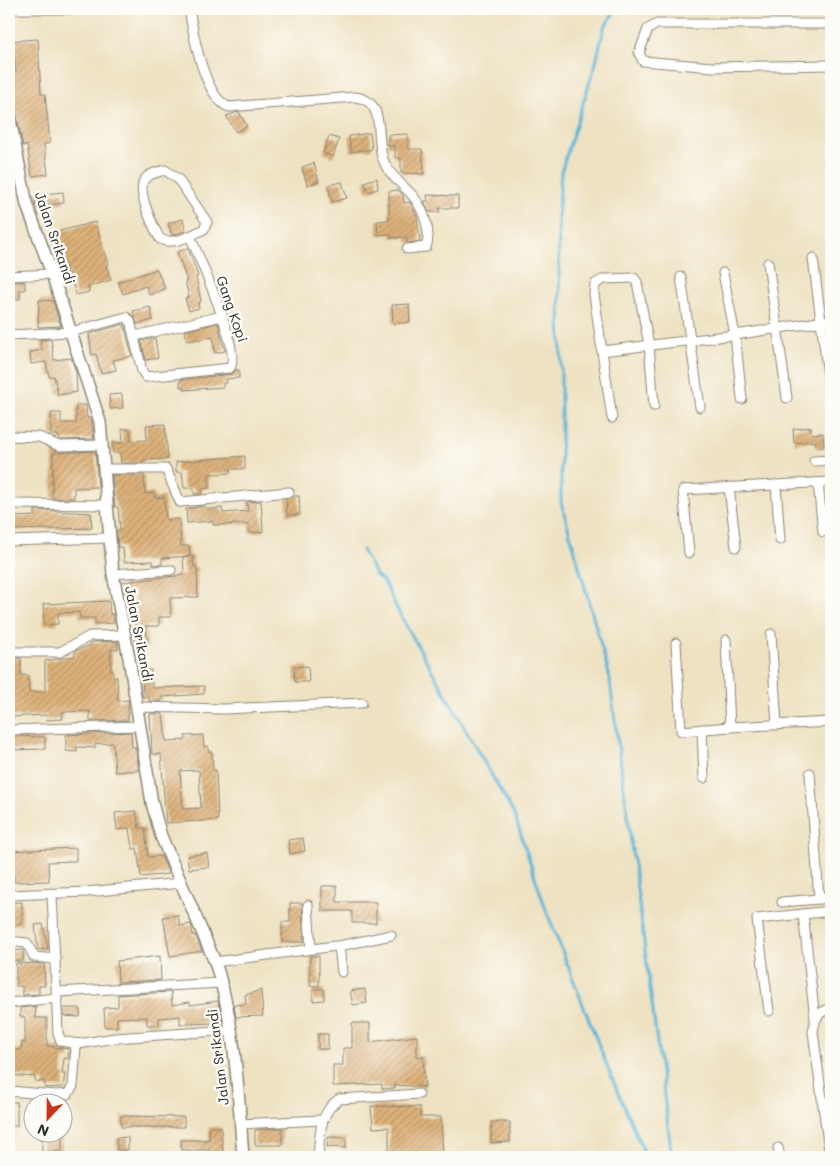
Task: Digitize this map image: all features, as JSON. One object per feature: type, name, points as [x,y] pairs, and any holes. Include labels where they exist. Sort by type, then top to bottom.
[{"type":"street","points":[[9,9],[82,9]]},
{"type":"street","points":[[189,9],[199,55],[215,96],[224,105],[229,107],[354,97],[364,98],[370,102],[376,114],[384,164],[414,197],[426,224],[428,240],[426,247],[407,249]]},
{"type":"street","points":[[831,24],[657,24],[648,29],[639,53],[643,61],[668,65],[831,65]]},
{"type":"street","name":"Jalan Srikandi","points":[[9,115],[11,139],[27,205],[96,406],[102,445],[113,574],[125,635],[152,803],[161,836],[215,962],[222,983],[232,1030],[243,1157]]},
{"type":"street","points":[[165,170],[178,179],[207,222],[204,229],[190,236],[170,242],[160,239],[148,213],[142,190],[146,177],[165,170]]},
{"type":"street","name":"Gang Kopi","points":[[70,332],[126,317],[130,320],[142,371],[146,377],[230,368],[234,361],[232,347],[222,316],[190,236]]},
{"type":"street","points":[[813,258],[831,399]]},
{"type":"street","points":[[768,263],[787,398]]},
{"type":"street","points":[[723,273],[735,335],[742,400]]},
{"type":"street","points":[[9,276],[52,274]]},
{"type":"street","points":[[612,418],[594,290],[597,281],[604,279],[628,277],[636,280],[650,345],[654,406]]},
{"type":"street","points":[[681,277],[700,407]]},
{"type":"street","points":[[135,336],[222,316]]},
{"type":"street","points":[[602,351],[735,335],[831,320]]},
{"type":"street","points":[[9,335],[70,332]]},
{"type":"street","points":[[9,436],[38,437],[59,446],[102,445]]},
{"type":"street","points":[[814,461],[831,460]]},
{"type":"street","points":[[104,469],[166,469],[180,502],[289,492]]},
{"type":"street","points":[[689,553],[683,490],[831,482]]},
{"type":"street","points":[[818,483],[824,532]]},
{"type":"street","points":[[776,485],[780,540]]},
{"type":"street","points":[[730,487],[736,547]]},
{"type":"street","points":[[14,504],[108,505]]},
{"type":"street","points":[[9,541],[109,538]]},
{"type":"street","points":[[113,574],[171,570]]},
{"type":"street","points":[[771,634],[777,725]]},
{"type":"street","points":[[9,652],[55,653],[65,650],[90,636],[125,635]]},
{"type":"street","points":[[726,640],[730,727]]},
{"type":"street","points":[[676,643],[681,731],[831,722]]},
{"type":"street","points":[[137,707],[220,709],[362,702]]},
{"type":"street","points":[[9,730],[139,726]]},
{"type":"street","points":[[702,729],[704,778]]},
{"type":"street","points":[[810,773],[819,899]]},
{"type":"street","points":[[9,895],[182,883]]},
{"type":"street","points":[[52,893],[58,1033],[61,1041],[78,1044],[115,1038],[232,1030]]},
{"type":"street","points":[[782,902],[831,898]]},
{"type":"street","points":[[308,905],[311,949]]},
{"type":"street","points":[[769,1011],[757,919],[831,911]]},
{"type":"street","points":[[803,914],[815,1019],[813,1032],[830,1157]]},
{"type":"street","points":[[215,962],[339,946],[391,935]]},
{"type":"street","points":[[9,941],[27,943],[34,957],[56,959]]},
{"type":"street","points":[[339,946],[342,972]]},
{"type":"street","points":[[9,1004],[57,995],[222,983]]},
{"type":"street","points":[[815,1019],[820,1013],[831,1008]]},
{"type":"street","points":[[9,1091],[56,1095],[68,1094],[73,1086],[76,1048],[78,1044]]},
{"type":"street","points":[[318,1157],[322,1120],[331,1106],[339,1099],[419,1094]]},
{"type":"street","points":[[240,1124],[322,1120]]},
{"type":"building","points":[[38,39],[41,94],[45,94],[50,143],[44,144],[48,174],[32,176],[27,145],[23,146],[16,112],[12,73],[16,72],[14,54],[9,54],[9,41]]},
{"type":"building","points":[[239,112],[247,126],[236,132],[226,116]]},
{"type":"building","points":[[370,133],[372,149],[351,152],[349,136]]},
{"type":"building","points":[[408,134],[408,149],[422,149],[424,174],[401,173],[401,158],[395,158],[395,146],[388,146],[388,135]]},
{"type":"building","points":[[329,136],[339,139],[333,157],[323,153]]},
{"type":"building","points":[[314,163],[319,182],[307,185],[302,167]]},
{"type":"building","points":[[377,178],[378,189],[368,192],[364,182]]},
{"type":"building","points":[[342,182],[347,198],[332,202],[328,185]]},
{"type":"building","points":[[398,190],[403,195],[404,203],[410,202],[417,216],[420,241],[407,243],[407,237],[391,238],[391,234],[378,235],[377,221],[389,220],[389,191]]},
{"type":"building","points":[[63,192],[64,203],[36,206],[35,195]]},
{"type":"building","points":[[427,195],[458,196],[458,208],[439,208],[440,212],[429,212],[424,201],[428,201]]},
{"type":"building","points":[[183,219],[186,231],[172,235],[168,223]]},
{"type":"building","points":[[95,222],[111,280],[88,287],[89,292],[76,295],[70,273],[67,274],[56,232]]},
{"type":"building","points":[[188,248],[198,276],[196,277],[201,302],[198,303],[199,308],[189,311],[185,298],[189,297],[185,281],[187,281],[177,252]]},
{"type":"building","points":[[157,269],[165,289],[149,295],[146,286],[123,294],[118,282]]},
{"type":"building","points":[[11,282],[25,282],[25,290],[20,290],[20,299],[11,299]]},
{"type":"building","points":[[39,300],[53,301],[61,326],[38,327]]},
{"type":"building","points":[[409,304],[410,322],[393,324],[392,305]]},
{"type":"building","points":[[150,307],[153,320],[137,324],[133,311]]},
{"type":"building","points":[[218,323],[225,351],[215,353],[213,337],[187,341],[185,331]]},
{"type":"building","points":[[124,324],[132,356],[113,360],[116,370],[101,373],[96,354],[92,355],[89,334]]},
{"type":"building","points":[[155,338],[158,358],[146,360],[141,341]]},
{"type":"building","points":[[51,339],[54,360],[71,358],[76,372],[77,392],[58,395],[54,376],[49,377],[46,362],[31,364],[30,352],[42,350],[40,340]]},
{"type":"building","points":[[239,370],[239,378],[226,379],[227,383],[223,383],[223,387],[184,390],[184,387],[180,387],[180,380],[231,374]]},
{"type":"building","points":[[122,394],[123,408],[110,409],[109,395]]},
{"type":"building","points":[[76,405],[86,405],[87,418],[91,418],[94,439],[60,440],[58,435],[51,435],[51,413],[61,413],[61,423],[76,423]]},
{"type":"building","points":[[165,424],[168,459],[143,460],[143,463],[121,463],[120,453],[113,453],[112,443],[123,443],[122,429],[130,429],[131,441],[147,440],[146,425]]},
{"type":"building","points":[[811,427],[811,434],[823,433],[824,447],[816,448],[815,441],[794,443],[793,429]]},
{"type":"building","points":[[95,451],[98,487],[74,488],[74,498],[52,498],[53,453]]},
{"type":"building","points":[[245,456],[245,469],[230,469],[231,473],[209,474],[209,488],[202,489],[202,494],[194,494],[194,488],[184,488],[182,472],[176,472],[176,462]]},
{"type":"building","points":[[112,475],[144,475],[145,494],[154,493],[155,498],[164,497],[166,520],[179,519],[181,546],[189,546],[190,556],[162,558],[162,564],[153,565],[153,561],[124,562],[123,547],[118,547],[117,530],[120,530],[118,507],[115,507]]},
{"type":"building","points":[[299,496],[300,515],[287,515],[286,499]]},
{"type":"building","points":[[261,501],[263,532],[249,533],[249,524],[213,525],[213,521],[187,523],[186,509],[203,506],[209,509],[222,508],[223,513],[248,511],[247,502]]},
{"type":"building","points":[[35,510],[91,513],[92,528],[15,530],[15,517],[35,516]]},
{"type":"building","points":[[193,556],[194,567],[197,567],[198,597],[170,598],[171,617],[159,617],[159,626],[146,626],[148,647],[135,648],[135,591],[124,592],[122,582],[184,575],[183,557]]},
{"type":"building","points":[[109,601],[110,614],[113,614],[114,623],[95,624],[95,618],[80,618],[79,612],[58,613],[58,624],[44,625],[43,604]]},
{"type":"building","points":[[117,641],[118,649],[111,650],[111,671],[113,670],[113,677],[117,677],[118,701],[128,700],[128,720],[90,721],[90,711],[62,712],[63,719],[47,720],[46,715],[9,717],[9,696],[13,696],[9,658],[21,658],[21,675],[28,675],[29,692],[45,692],[45,661],[75,656],[75,651],[89,646],[92,642]]},
{"type":"building","points":[[308,666],[309,682],[295,682],[294,667]]},
{"type":"building","points":[[142,670],[151,670],[152,688],[204,686],[204,694],[162,697],[162,701],[149,701],[149,697],[143,697]]},
{"type":"building","points":[[150,714],[163,714],[166,741],[186,740],[185,736],[203,735],[204,747],[208,746],[209,752],[212,752],[213,770],[216,770],[218,820],[166,823],[161,754],[152,754]],"holes":[[[199,770],[201,808],[183,809],[180,771]]]},
{"type":"building","points":[[131,732],[132,747],[135,747],[139,770],[115,772],[113,743],[95,744],[95,748],[77,747],[77,752],[66,751],[66,735]]},
{"type":"building","points":[[9,736],[45,737],[45,749],[9,750]]},
{"type":"building","points":[[136,811],[139,828],[145,828],[148,857],[161,856],[169,874],[141,877],[137,848],[132,849],[129,828],[117,830],[115,813]]},
{"type":"building","points":[[303,838],[305,851],[290,854],[288,840]]},
{"type":"building","points":[[76,848],[76,861],[48,862],[49,881],[14,882],[14,874],[9,874],[9,851]]},
{"type":"building","points":[[207,853],[209,867],[189,869],[187,856]]},
{"type":"building","points":[[322,886],[337,886],[337,902],[376,902],[376,923],[352,923],[352,911],[322,911]]},
{"type":"building","points":[[22,902],[22,924],[9,925],[9,903]]},
{"type":"building","points":[[290,903],[302,903],[304,942],[282,942],[282,922],[290,922]]},
{"type":"building","points":[[178,915],[180,926],[191,924],[193,936],[195,935],[202,951],[170,956],[163,917]]},
{"type":"building","points":[[43,924],[48,949],[38,950],[35,925]]},
{"type":"building","points":[[23,950],[23,961],[9,961],[9,951]]},
{"type":"building","points":[[160,956],[161,980],[118,982],[117,961]]},
{"type":"building","points":[[310,956],[319,956],[319,986],[310,986]]},
{"type":"building","points":[[16,963],[44,964],[45,986],[39,986],[39,994],[22,995],[22,986],[16,986]]},
{"type":"building","points":[[313,989],[324,989],[324,1000],[313,1001]]},
{"type":"building","points":[[365,989],[367,1003],[353,1005],[350,991]]},
{"type":"building","points":[[261,990],[263,1016],[236,1017],[234,1005],[246,1004],[245,995]]},
{"type":"building","points":[[171,992],[172,1005],[190,1002],[190,1005],[218,1001],[222,1023],[180,1024],[180,1016],[159,1018],[159,1025],[147,1025],[147,1017],[117,1018],[117,1027],[105,1027],[104,1008],[118,1007],[118,995]]},
{"type":"building","points":[[36,1006],[35,1018],[47,1018],[47,1046],[69,1049],[68,1059],[64,1058],[62,1074],[65,1074],[63,1087],[45,1088],[45,1082],[35,1081],[35,1077],[9,1075],[9,1049],[21,1050],[22,1042],[25,1043],[25,1017],[20,1017],[20,1008]]},
{"type":"building","points":[[63,1008],[80,1008],[80,1017],[64,1016]]},
{"type":"building","points":[[352,1023],[370,1023],[370,1042],[417,1036],[417,1057],[423,1056],[425,1087],[395,1085],[395,1088],[382,1089],[382,1084],[333,1086],[333,1065],[343,1065],[343,1048],[352,1048]]},
{"type":"building","points":[[318,1034],[328,1034],[328,1049],[318,1049]]},
{"type":"building","points":[[9,1102],[17,1102],[17,1126],[9,1126]]},
{"type":"building","points":[[371,1106],[420,1107],[420,1117],[441,1117],[443,1156],[431,1156],[431,1153],[389,1154],[389,1127],[373,1128]]},
{"type":"building","points":[[121,1116],[184,1117],[184,1127],[121,1127]]},
{"type":"building","points":[[491,1122],[510,1122],[510,1142],[491,1143]]},
{"type":"building","points":[[209,1127],[221,1127],[223,1153],[210,1153],[210,1150],[181,1150],[181,1140],[209,1140]]},
{"type":"building","points":[[282,1128],[282,1145],[255,1145],[255,1130]]},
{"type":"building","points":[[128,1137],[128,1150],[117,1150],[116,1138]]},
{"type":"building","points":[[328,1137],[346,1138],[346,1148],[327,1147]]},
{"type":"building","points":[[42,1144],[62,1144],[62,1151],[42,1152]]},
{"type":"waterway","points":[[616,9],[604,28],[595,66],[561,172],[558,217],[561,355],[561,502],[609,674],[672,1157]]},
{"type":"waterway","points":[[362,550],[376,575],[384,582],[399,613],[514,814],[546,910],[611,1076],[646,1157]]}]
